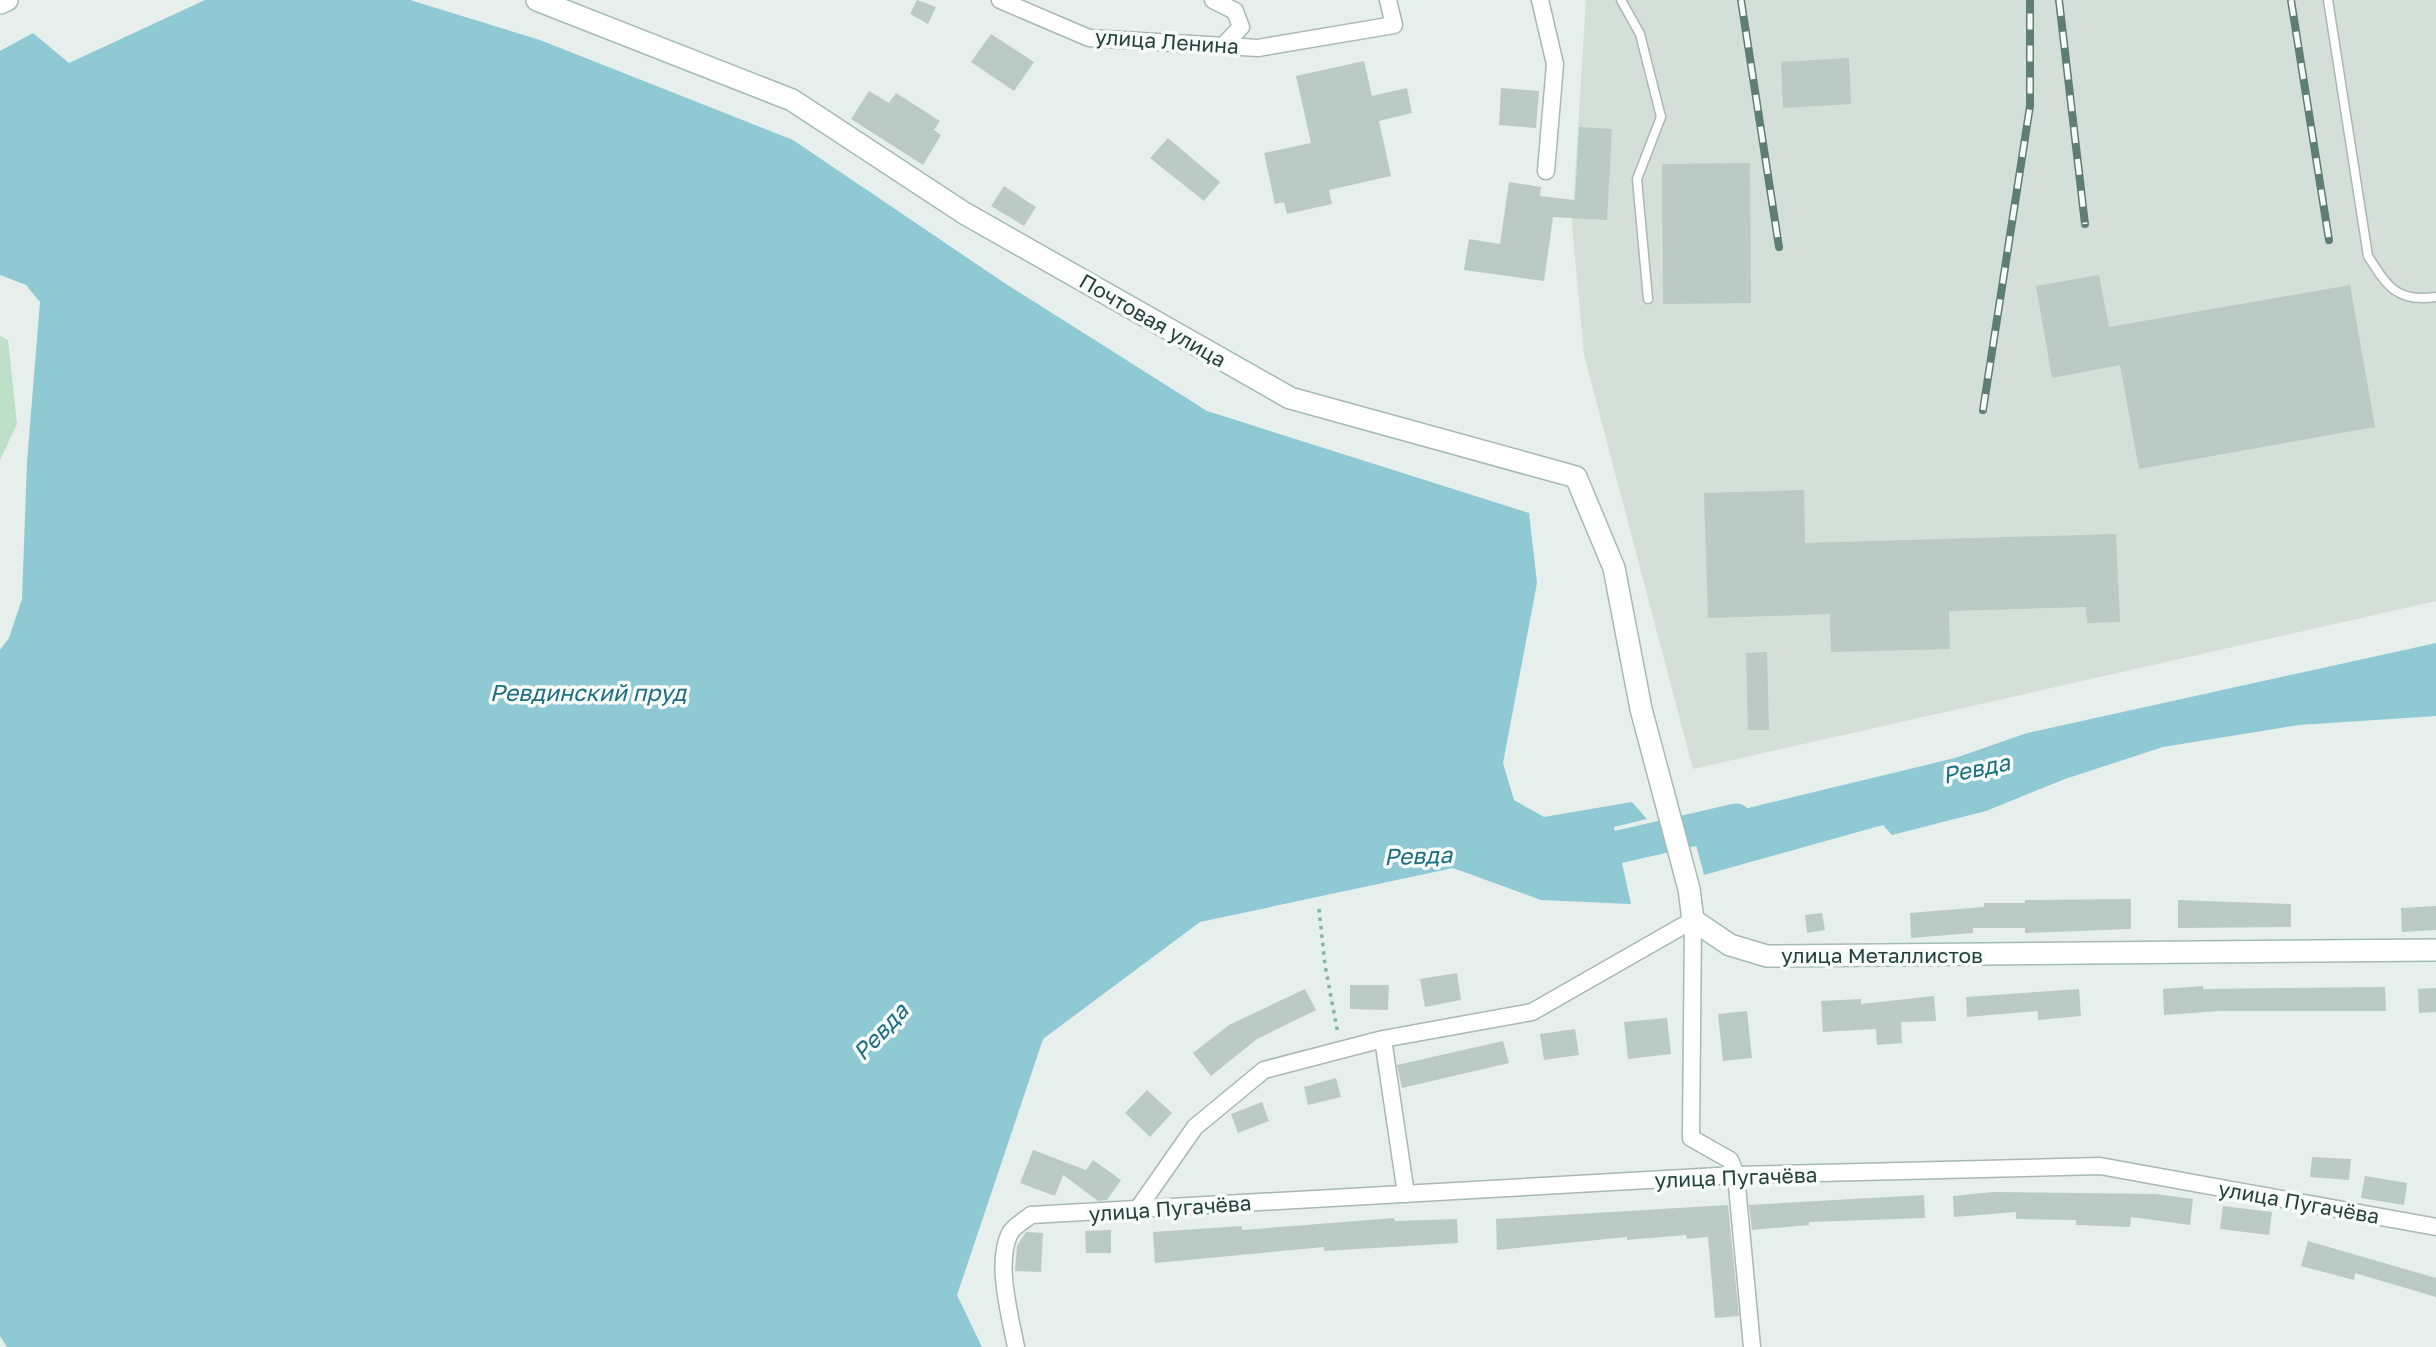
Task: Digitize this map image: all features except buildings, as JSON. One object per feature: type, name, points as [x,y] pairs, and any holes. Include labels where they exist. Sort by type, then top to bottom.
[{"type":"street","points":[[0,4],[7,0]]},
{"type":"street","name":"Почтовая улица","points":[[537,0],[792,100],[964,213],[1290,398],[1576,477],[1614,568],[1641,709],[1689,890],[1693,920]]},
{"type":"street","name":"улица Ленина","points":[[999,0],[1089,38],[1258,48],[1394,25],[1388,0]]},
{"type":"street","points":[[1213,0],[1235,10],[1241,27],[1223,46]]},
{"type":"street","points":[[1541,0],[1555,64],[1546,171]]},
{"type":"street","points":[[1137,1210],[1195,1127],[1264,1070],[1383,1038],[1532,1012],[1693,920]]},
{"type":"street","points":[[1693,920],[1691,1138],[1730,1160],[1736,1175],[1752,1347]]},
{"type":"street","name":"улица Металлистов","points":[[1693,920],[1730,945],[1768,956],[2433,949]]},
{"type":"street","points":[[1383,1038],[1406,1194]]},
{"type":"street","name":"улица Пугачёва","points":[[1016,1347],[1006,1300],[1005,1255],[1011,1231],[1031,1215],[1736,1175],[2100,1166],[2436,1227]]},
{"type":"lane","points":[[1621,0],[1640,34],[1661,117],[1637,179],[1648,299]]},
{"type":"lane","points":[[2328,0],[2368,256],[2388,289],[2418,299],[2436,297]]},
{"type":"path","points":[[1319,909],[1325,965],[1341,1050]]},
{"type":"shaded area","points":[[1586,0],[2436,0],[2436,601],[1693,769],[1584,355],[1572,225]]},
{"type":"green space","points":[[0,336],[8,340],[17,424],[0,460]]},
{"type":"water","name":"Ревдинский пруд","points":[[205,0],[410,0],[540,40],[793,140],[1003,282],[1207,411],[1529,513],[1537,583],[1503,763],[1514,800],[1544,817],[1632,802],[1647,819],[1614,827],[1631,904],[1541,900],[1453,868],[1200,922],[1043,1039],[957,1295],[982,1347],[7,1347],[0,1336],[0,650],[9,638],[22,599],[27,462],[40,302],[26,285],[0,275],[0,51],[33,33],[69,63]]},
{"type":"water","points":[[2436,643],[2436,716],[2299,725],[2163,747],[2065,779],[1986,811],[1892,835],[1883,825],[1704,875],[1690,822],[1955,758],[2027,733]]},
{"type":"waterway","name":"Ревда","points":[[1573,848],[1618,847],[1736,820]]},
{"type":"railway","points":[[1741,0],[1779,247]]},
{"type":"railway","points":[[1983,410],[2030,106],[2030,0]]},
{"type":"railway","points":[[2059,0],[2085,224]]},
{"type":"railway","points":[[2291,0],[2329,240]]}]
